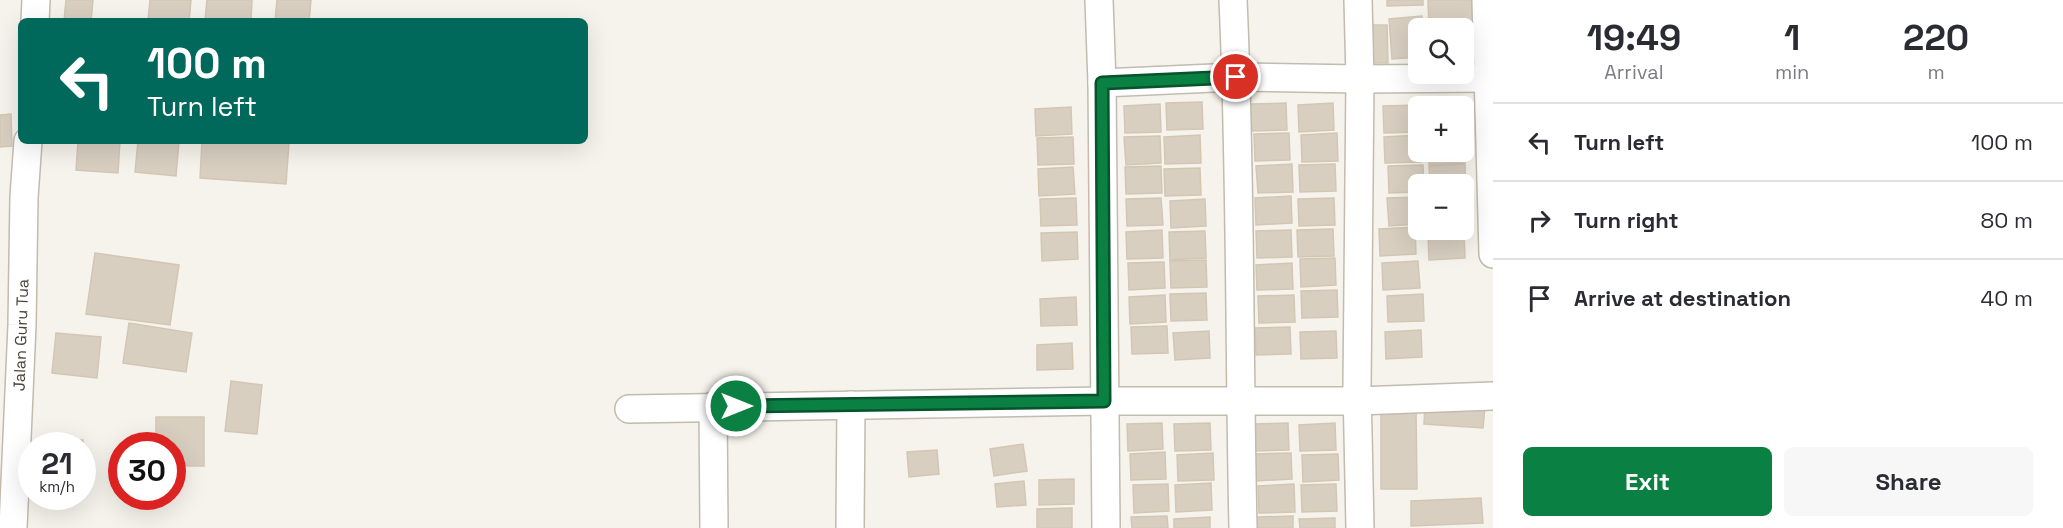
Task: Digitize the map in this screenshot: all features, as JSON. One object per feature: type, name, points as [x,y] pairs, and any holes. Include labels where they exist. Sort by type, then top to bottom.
[{"type":"street","points":[[35,18],[36,0]]},
{"type":"street","points":[[1099,0],[1102,83],[1106,528]]},
{"type":"street","points":[[1233,0],[1243,528]]},
{"type":"street","points":[[1358,0],[1360,528]]},
{"type":"street","points":[[1486,0],[1490,78],[1493,254]]},
{"type":"street","points":[[1102,83],[1236,77],[1490,78]]},
{"type":"street","name":"Jalan Guru Tua","points":[[13,528],[28,144]]},
{"type":"street","points":[[629,409],[1104,401],[1358,401],[1493,396]]},
{"type":"street","points":[[850,528],[851,405]]},
{"type":"street","points":[[713,406],[714,528]]},
{"type":"building","points":[[66,0],[93,0],[91,18],[64,18]]},
{"type":"building","points":[[150,0],[191,0],[189,18],[148,18]]},
{"type":"building","points":[[207,0],[252,0],[251,18],[205,18]]},
{"type":"building","points":[[277,0],[311,0],[309,18],[275,18]]},
{"type":"building","points":[[1387,0],[1423,0],[1423,5],[1387,6]]},
{"type":"building","points":[[1428,0],[1472,0],[1473,18],[1429,18]]},
{"type":"building","points":[[1422,16],[1422,18],[1408,18],[1408,58],[1392,59],[1389,19]]},
{"type":"building","points":[[1371,25],[1387,25],[1388,63],[1372,63]]},
{"type":"building","points":[[1202,102],[1203,129],[1167,130],[1166,103]]},
{"type":"building","points":[[1286,103],[1287,130],[1252,131],[1250,104]]},
{"type":"building","points":[[1333,103],[1334,130],[1299,132],[1298,105]]},
{"type":"building","points":[[1160,104],[1161,132],[1125,133],[1124,106]]},
{"type":"building","points":[[1408,105],[1408,132],[1384,133],[1383,106]]},
{"type":"building","points":[[1071,107],[1072,134],[1036,136],[1035,109]]},
{"type":"building","points":[[11,114],[12,146],[0,147],[0,115]]},
{"type":"building","points":[[1289,133],[1290,160],[1255,161],[1254,134]]},
{"type":"building","points":[[1337,133],[1338,161],[1302,162],[1301,135]]},
{"type":"building","points":[[1200,135],[1201,163],[1165,164],[1164,137]]},
{"type":"building","points":[[1160,136],[1161,163],[1126,165],[1124,137]]},
{"type":"building","points":[[1408,136],[1408,162],[1421,162],[1385,163],[1384,137]]},
{"type":"building","points":[[1073,137],[1074,164],[1038,165],[1037,138]]},
{"type":"building","points":[[78,144],[120,144],[118,173],[76,170]]},
{"type":"building","points":[[138,144],[179,144],[176,176],[135,172]]},
{"type":"building","points":[[202,144],[289,144],[286,184],[200,178]]},
{"type":"building","points":[[1429,162],[1465,162],[1465,163],[1429,165]]},
{"type":"building","points":[[1292,164],[1293,192],[1258,193],[1256,166]]},
{"type":"building","points":[[1335,164],[1336,191],[1300,192],[1299,165]]},
{"type":"building","points":[[1465,164],[1465,174],[1429,174],[1429,166]]},
{"type":"building","points":[[1423,165],[1423,174],[1408,174],[1408,192],[1389,193],[1388,166]]},
{"type":"building","points":[[1161,166],[1162,193],[1126,194],[1125,167]]},
{"type":"building","points":[[1073,167],[1075,194],[1039,196],[1038,169]]},
{"type":"building","points":[[1200,168],[1201,195],[1165,196],[1164,169]]},
{"type":"building","points":[[1291,196],[1292,223],[1256,225],[1255,198]]},
{"type":"building","points":[[1408,197],[1408,225],[1389,226],[1387,198]]},
{"type":"building","points":[[1076,198],[1077,225],[1041,226],[1040,199]]},
{"type":"building","points":[[1161,198],[1163,225],[1127,226],[1126,199]]},
{"type":"building","points":[[1334,198],[1335,225],[1299,226],[1298,199]]},
{"type":"building","points":[[1205,199],[1206,226],[1171,228],[1170,201]]},
{"type":"building","points":[[1408,227],[1408,240],[1415,240],[1416,254],[1380,256],[1379,229]]},
{"type":"building","points":[[1333,229],[1334,256],[1298,257],[1297,230]]},
{"type":"building","points":[[1162,230],[1163,258],[1127,259],[1126,232]]},
{"type":"building","points":[[1291,230],[1292,257],[1257,258],[1256,231]]},
{"type":"building","points":[[1205,231],[1206,258],[1170,260],[1169,232]]},
{"type":"building","points":[[1077,232],[1078,259],[1042,261],[1041,233]]},
{"type":"building","points":[[1428,240],[1464,240],[1465,258],[1429,260]]},
{"type":"building","points":[[95,253],[179,265],[170,325],[86,314]]},
{"type":"building","points":[[1335,258],[1336,285],[1301,287],[1300,259]]},
{"type":"building","points":[[1206,260],[1207,287],[1171,288],[1170,261]]},
{"type":"building","points":[[1418,261],[1420,288],[1383,290],[1382,263]]},
{"type":"building","points":[[1164,262],[1165,288],[1129,290],[1128,263]]},
{"type":"building","points":[[1292,263],[1293,289],[1257,290],[1256,265]]},
{"type":"building","points":[[1337,290],[1338,317],[1302,318],[1301,291]]},
{"type":"building","points":[[1206,293],[1207,320],[1171,321],[1170,294]]},
{"type":"building","points":[[1423,294],[1424,321],[1388,322],[1387,296]]},
{"type":"building","points":[[1165,295],[1166,322],[1130,324],[1129,297]]},
{"type":"building","points":[[1294,295],[1295,322],[1259,323],[1258,296]]},
{"type":"building","points":[[1076,297],[1077,325],[1041,326],[1040,299]]},
{"type":"building","points":[[129,323],[192,333],[186,372],[123,363]]},
{"type":"building","points":[[1167,326],[1168,353],[1132,354],[1131,327]]},
{"type":"building","points":[[1290,327],[1291,354],[1256,355],[1255,328]]},
{"type":"building","points":[[1421,330],[1422,357],[1386,359],[1385,332]]},
{"type":"building","points":[[1209,331],[1210,358],[1175,360],[1173,333]]},
{"type":"building","points":[[1336,331],[1337,358],[1301,359],[1300,332]]},
{"type":"building","points":[[56,333],[101,337],[97,378],[52,373]]},
{"type":"building","points":[[1072,343],[1073,369],[1037,370],[1037,345]]},
{"type":"building","points":[[231,381],[262,385],[257,434],[225,431]]},
{"type":"building","points":[[1425,403],[1485,407],[1483,428],[1424,424]]},
{"type":"building","points":[[1381,406],[1416,406],[1417,489],[1381,489]]},
{"type":"building","points":[[156,417],[204,417],[204,466],[186,466],[186,432],[156,432]]},
{"type":"building","points":[[1162,423],[1163,449],[1128,451],[1127,424]]},
{"type":"building","points":[[1210,423],[1211,450],[1175,451],[1174,424]]},
{"type":"building","points":[[1288,423],[1289,450],[1253,451],[1252,424]]},
{"type":"building","points":[[1335,423],[1336,450],[1300,451],[1299,425]]},
{"type":"building","points":[[1023,444],[1027,471],[994,476],[990,449]]},
{"type":"building","points":[[937,450],[939,474],[909,477],[907,452]]},
{"type":"building","points":[[1165,452],[1166,479],[1131,480],[1130,454]]},
{"type":"building","points":[[1213,453],[1214,480],[1178,481],[1177,455]]},
{"type":"building","points":[[1291,453],[1292,479],[1256,481],[1255,454]]},
{"type":"building","points":[[1338,454],[1339,480],[1303,482],[1302,455]]},
{"type":"building","points":[[1074,479],[1074,504],[1039,505],[1039,480]]},
{"type":"building","points":[[1024,481],[1026,505],[997,507],[995,484]]},
{"type":"building","points":[[1211,483],[1212,510],[1176,512],[1175,485]]},
{"type":"building","points":[[1168,484],[1169,511],[1134,513],[1133,485]]},
{"type":"building","points":[[1294,484],[1295,512],[1259,513],[1258,486]]},
{"type":"building","points":[[1336,484],[1337,511],[1302,512],[1301,485]]},
{"type":"building","points":[[1481,498],[1483,523],[1411,526],[1411,501]]},
{"type":"building","points":[[1072,508],[1072,528],[1037,528],[1037,509]]},
{"type":"building","points":[[1167,516],[1168,528],[1132,528],[1131,517]]},
{"type":"building","points":[[1293,516],[1293,528],[1257,528],[1257,517]]},
{"type":"building","points":[[1210,517],[1210,528],[1174,528],[1174,519]]},
{"type":"building","points":[[1335,518],[1335,528],[1300,528],[1299,519]]},
{"type":"route","points":[[736,406],[1104,401],[1102,83],[1236,77]]}]
